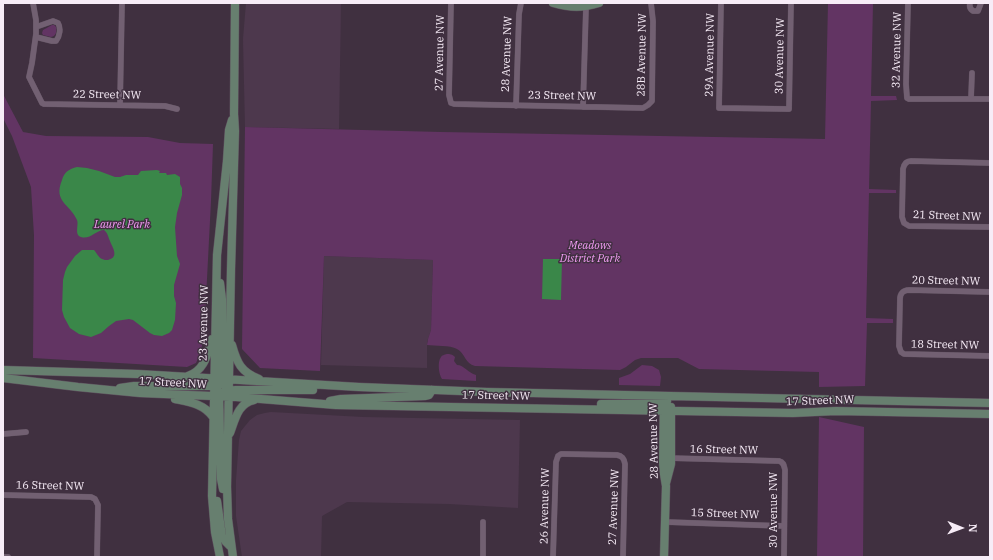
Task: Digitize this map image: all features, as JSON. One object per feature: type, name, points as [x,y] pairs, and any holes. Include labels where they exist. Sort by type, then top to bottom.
[{"type":"main road","name":"23 Avenue NW","points":[[220,557],[214,515],[212,476],[213,417],[221,388],[230,331],[235,131],[235,3]]},
{"type":"main road","points":[[553,3],[567,7],[586,7],[599,3]]},
{"type":"main road","name":"23 Avenue NW","points":[[232,557],[227,503],[228,441],[215,331],[217,255],[229,130],[234,114]]},
{"type":"main road","points":[[217,255],[222,299],[221,478],[227,503]]},
{"type":"main road","points":[[186,377],[194,374],[202,366],[215,331]]},
{"type":"main road","points":[[230,331],[234,351],[240,366],[249,375],[267,382]]},
{"type":"main road","name":"17 Street NW","points":[[3,370],[93,372],[186,377],[259,399],[355,406],[575,409],[590,404],[990,403]]},
{"type":"main road","name":"17 Street NW","points":[[3,378],[155,394],[267,382],[667,403],[802,413],[836,411],[990,414]]},
{"type":"main road","points":[[101,389],[134,386],[325,390],[350,387]]},
{"type":"main road","points":[[316,403],[341,399],[427,396],[432,390]]},
{"type":"main road","points":[[155,394],[201,406],[213,417]]},
{"type":"main road","points":[[228,441],[240,408],[249,401],[259,399]]},
{"type":"main road","name":"28 Avenue NW","points":[[664,557],[666,486],[671,464],[667,458],[667,403]]},
{"type":"main road","points":[[212,476],[222,536],[230,546]]},
{"type":"street","points":[[33,3],[36,37],[52,41],[56,41],[58,38],[60,28],[58,23],[53,21],[36,27]]},
{"type":"street","points":[[120,105],[122,3]]},
{"type":"street","name":"27 Avenue NW","points":[[450,3],[449,95],[451,103]]},
{"type":"street","name":"28 Avenue NW","points":[[516,106],[519,14],[521,3]]},
{"type":"street","name":"28B Avenue NW","points":[[648,106],[652,101],[653,21],[651,3]]},
{"type":"street","name":"29A Avenue NW","points":[[721,3],[719,108],[789,109]]},
{"type":"street","name":"30 Avenue NW","points":[[789,109],[791,3]]},
{"type":"street","name":"32 Avenue NW","points":[[908,3],[906,97],[909,99],[971,99]]},
{"type":"street","points":[[970,3],[970,9],[973,11],[978,10],[981,3]]},
{"type":"street","points":[[583,107],[586,7]]},
{"type":"street","name":"22 Street NW","points":[[36,37],[32,64],[28,77],[42,103],[165,106],[177,109]]},
{"type":"street","points":[[972,73],[971,99],[990,99]]},
{"type":"street","name":"23 Street NW","points":[[451,103],[516,106],[643,108],[648,106]]},
{"type":"street","name":"21 Street NW","points":[[990,163],[911,161],[906,163],[903,169],[902,192],[902,217],[904,223],[907,225],[990,227]]},
{"type":"street","name":"20 Street NW","points":[[901,352],[899,346],[900,299],[904,291],[990,292]]},
{"type":"street","name":"18 Street NW","points":[[901,352],[907,354],[990,356]]},
{"type":"street","points":[[3,434],[26,432]]},
{"type":"street","name":"27 Avenue NW","points":[[558,456],[561,454],[616,455],[623,458],[625,464],[622,557]]},
{"type":"street","name":"26 Avenue NW","points":[[553,557],[556,462],[558,456]]},
{"type":"street","name":"16 Street NW","points":[[667,458],[779,461],[783,463]]},
{"type":"street","name":"30 Avenue NW","points":[[783,463],[785,470],[784,557]]},
{"type":"street","name":"16 Street NW","points":[[3,495],[91,497],[95,499],[98,505],[97,557]]},
{"type":"street","points":[[483,522],[483,557]]},
{"type":"street","name":"15 Street NW","points":[[665,522],[784,526]]},
{"type":"street","points":[[3,557],[8,557]]},
{"type":"shaded area","points":[[246,3],[341,3],[339,129],[245,127],[243,39]]},
{"type":"shaded area","points":[[77,167],[99,171],[115,177],[138,175],[141,171],[157,170],[160,171],[159,173],[166,173],[167,175],[175,174],[180,177],[182,195],[175,227],[177,256],[180,264],[174,285],[174,296],[176,303],[175,320],[172,330],[169,333],[162,336],[154,335],[133,320],[129,319],[116,321],[101,333],[91,337],[79,334],[70,328],[62,310],[63,280],[67,267],[75,256],[82,250],[94,250],[99,257],[105,260],[112,259],[114,257],[114,252],[108,235],[104,230],[84,238],[79,236],[77,232],[77,220],[61,198],[60,187],[64,175],[69,170]]},
{"type":"shaded area","points":[[324,256],[433,260],[431,330],[427,342],[427,368],[321,365]]},
{"type":"shaded area","points":[[543,259],[562,259],[561,300],[542,299]]},
{"type":"shaded area","points":[[271,412],[363,417],[520,420],[518,508],[449,504],[347,502],[322,516],[321,557],[242,557],[236,516],[236,480],[239,440],[241,431],[250,420],[257,415]]},
{"type":"green space","name":"Meadows District Park","points":[[828,3],[873,3],[871,96],[896,96],[897,100],[871,101],[869,189],[896,190],[896,193],[869,193],[866,318],[893,319],[893,323],[867,323],[865,386],[819,387],[819,372],[699,369],[678,358],[641,358],[635,360],[620,370],[475,366],[469,363],[457,349],[447,346],[427,345],[431,330],[433,260],[324,256],[320,371],[260,368],[242,349],[245,127],[825,139]]},
{"type":"green space","points":[[52,25],[56,27],[55,35],[51,37],[43,35],[43,30]]},
{"type":"green space","name":"Laurel Park","points":[[3,94],[23,132],[46,136],[148,137],[180,143],[213,144],[204,337],[196,363],[187,367],[33,358],[34,235],[31,187],[12,136],[3,118]]},
{"type":"green space","points":[[451,354],[455,357],[454,361],[457,365],[462,366],[476,375],[476,381],[442,379],[439,372],[439,362],[441,356]]},
{"type":"green space","points":[[642,365],[652,366],[659,370],[661,377],[660,386],[619,385],[619,378],[630,374]]},
{"type":"green space","points":[[819,417],[864,427],[863,557],[817,557]]}]
